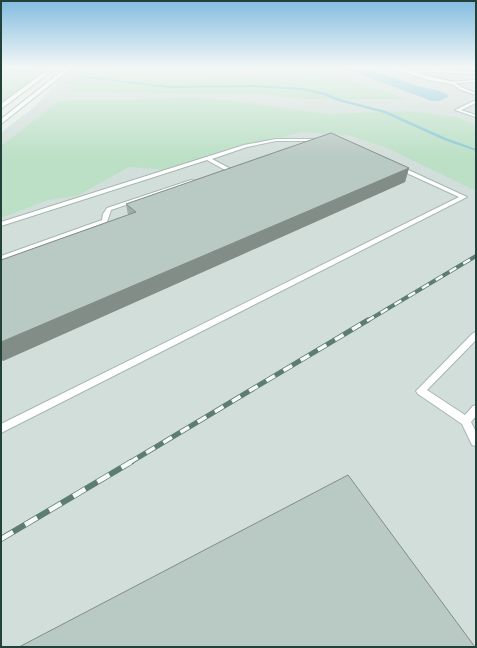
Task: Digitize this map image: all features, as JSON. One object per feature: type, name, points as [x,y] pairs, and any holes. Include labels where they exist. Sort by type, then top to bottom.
[{"type":"main road","points":[[1,107],[14,97]]},
{"type":"main road","points":[[1,122],[32,97]]},
{"type":"lane","points":[[476,101],[457,110],[476,116]]},
{"type":"lane","points":[[294,146],[317,139]]},
{"type":"lane","points":[[1,224],[246,146],[276,140],[317,139],[334,141]]},
{"type":"lane","points":[[207,158],[227,169]]},
{"type":"lane","points":[[1,429],[464,197],[393,165]]},
{"type":"lane","points":[[220,172],[234,167]]},
{"type":"lane","points":[[1,258],[105,221],[106,214],[110,209],[198,179]]},
{"type":"lane","points":[[476,335],[421,391],[466,420],[476,442]]},
{"type":"lane","points":[[466,420],[476,409]]},
{"type":"shaded area","points":[[43,97],[476,97],[476,647],[1,647],[1,133],[33,108]]},
{"type":"green space","points":[[1,97],[14,97],[1,107]]},
{"type":"green space","points":[[192,97],[241,102],[326,114],[407,111],[457,117],[476,125],[476,191],[385,147],[347,135],[301,132],[169,170],[129,167],[77,196],[48,200],[1,218],[1,146],[59,101]]},
{"type":"green space","points":[[287,97],[401,97],[406,99],[301,99]]},
{"type":"water","points":[[422,97],[447,97],[439,101],[432,101]]},
{"type":"building","points":[[331,133],[409,168],[1,342],[1,260],[136,212],[126,204]]},
{"type":"building","points":[[348,475],[475,647],[19,647]]},
{"type":"waterway","points":[[332,97],[385,112],[445,139],[476,150]]},
{"type":"railway","points":[[367,321],[476,256]]},
{"type":"railway","points":[[129,463],[368,320]]},
{"type":"railway","points":[[1,539],[131,462]]}]
